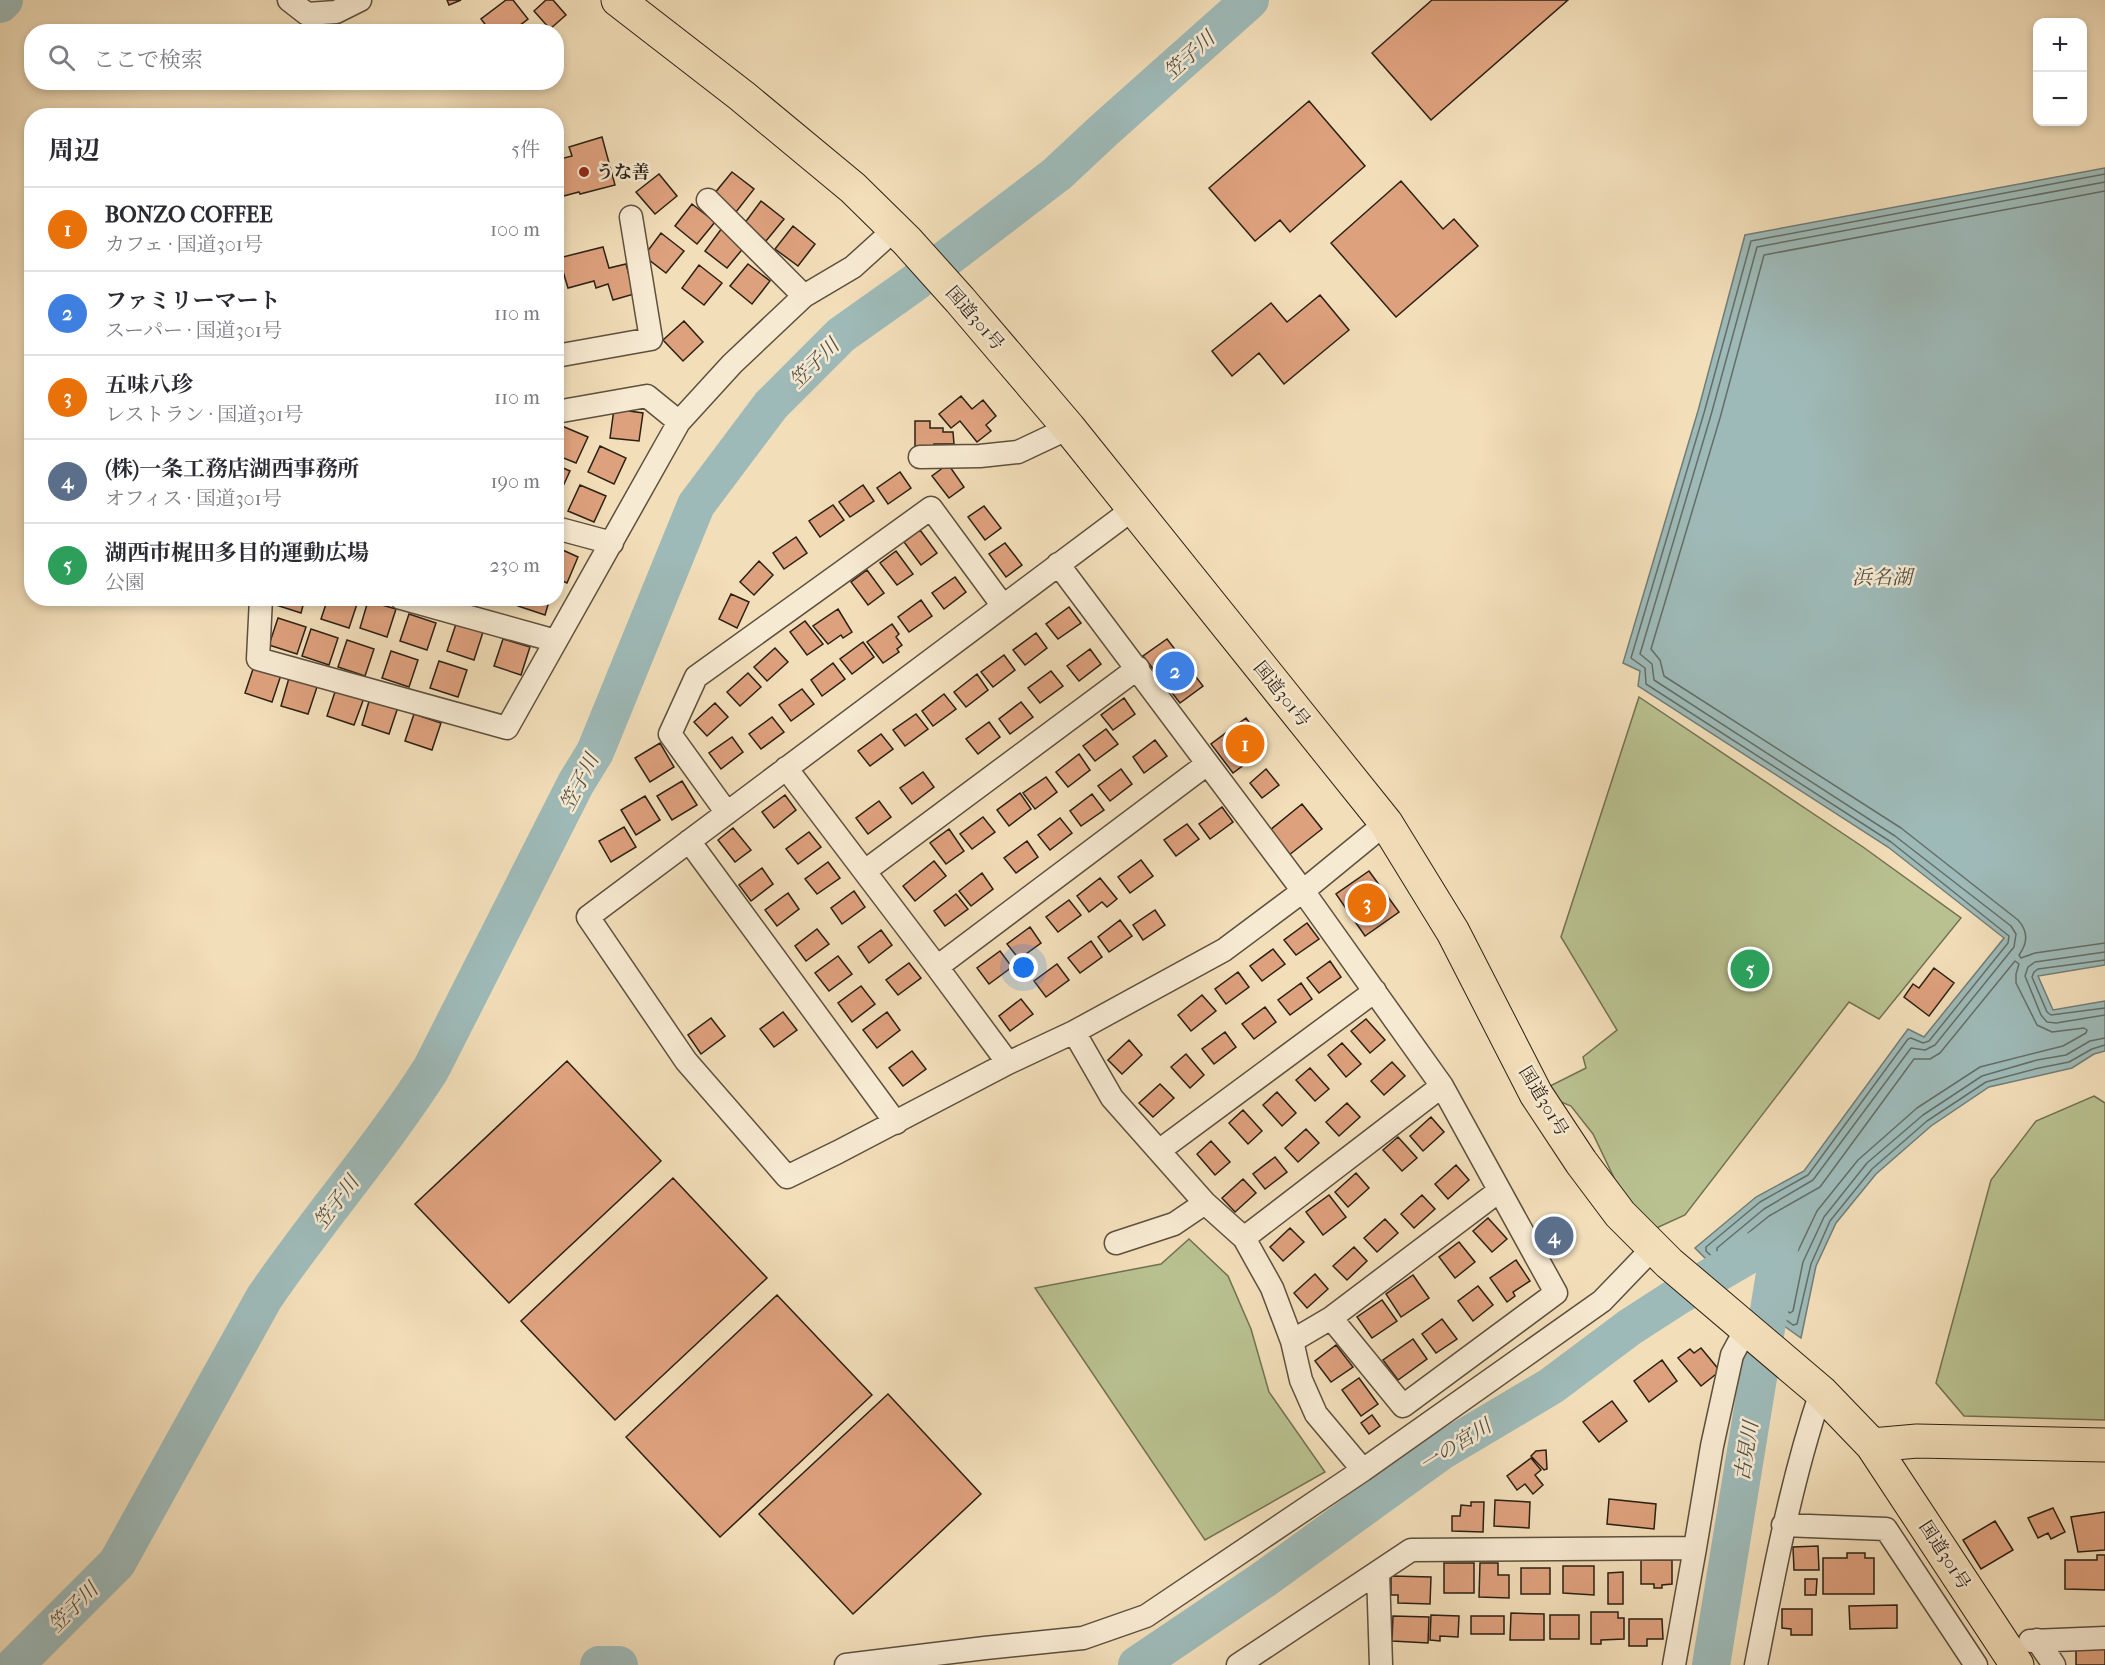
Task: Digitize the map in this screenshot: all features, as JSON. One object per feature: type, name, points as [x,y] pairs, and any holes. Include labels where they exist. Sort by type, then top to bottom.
[{"type":"highway","name":"国道301号","points":[[618,0],[853,188],[901,235],[960,300],[1069,428],[1386,823],[1453,932],[1536,1094],[1581,1162],[1614,1205],[1648,1262],[1712,1300],[1821,1392],[1872,1445],[2024,1651]]},
{"type":"highway","points":[[1872,1445],[1917,1441],[2105,1445]]},
{"type":"street","points":[[289,0],[307,15],[336,12],[360,0]]},
{"type":"street","points":[[708,200],[804,296]]},
{"type":"street","points":[[564,355],[651,339],[631,217]]},
{"type":"street","points":[[261,606],[258,659],[507,728],[679,422],[732,364],[804,296],[901,235]]},
{"type":"street","points":[[564,411],[647,396],[679,422]]},
{"type":"street","points":[[920,457],[980,456],[1018,452],[1069,428]]},
{"type":"street","points":[[727,813],[670,734],[696,677],[932,508],[1003,606]]},
{"type":"street","points":[[1132,509],[588,917],[686,1061],[787,1177],[896,1123],[1008,1063],[1074,1032],[1224,950],[1303,891],[1386,823]]},
{"type":"street","points":[[564,530],[612,543]]},
{"type":"street","points":[[1058,564],[1303,891],[1442,1086],[1557,1293],[1403,1406],[1331,1318]]},
{"type":"street","points":[[430,606],[556,641]]},
{"type":"street","points":[[865,871],[1138,668]]},
{"type":"street","points":[[937,967],[1207,764]]},
{"type":"street","points":[[786,768],[1008,1063]]},
{"type":"street","points":[[689,841],[896,1123]]},
{"type":"street","points":[[1160,1150],[1375,991]]},
{"type":"street","points":[[1074,1032],[1112,1098],[1205,1203],[1244,1238],[1272,1288],[1292,1341],[1301,1380],[1316,1414],[1363,1470]]},
{"type":"street","points":[[1244,1238],[1442,1086]]},
{"type":"street","points":[[1292,1341],[1331,1318],[1499,1191]]},
{"type":"street","points":[[1116,1243],[1174,1224],[1205,1203]]},
{"type":"street","points":[[846,1665],[1083,1638],[1146,1616],[1363,1470],[1602,1301],[1648,1262]]},
{"type":"street","points":[[1674,1665],[1712,1446],[1732,1355],[1750,1332]]},
{"type":"street","points":[[1756,1665],[1783,1526],[1821,1392]]},
{"type":"street","points":[[1783,1526],[1886,1529],[1976,1665]]},
{"type":"street","points":[[1238,1665],[1411,1550],[1695,1548]]},
{"type":"street","points":[[1378,1572],[1381,1665]]},
{"type":"street","points":[[2024,1651],[2105,1638]]},
{"type":"street","points":[[2024,1651],[2054,1665]]},
{"type":"green space","points":[[1639,697],[1863,847],[1961,918],[1879,1019],[1849,1002],[1685,1215],[1652,1230],[1617,1184],[1593,1134],[1571,1106],[1554,1099],[1546,1088],[1586,1068],[1583,1057],[1617,1030],[1561,937]]},
{"type":"green space","points":[[2094,1096],[2105,1103],[2105,1420],[1964,1416],[1936,1383],[1991,1180],[2036,1121]]},
{"type":"green space","points":[[1189,1239],[1228,1276],[1251,1329],[1269,1392],[1325,1472],[1205,1540],[1035,1288],[1161,1264]]},
{"type":"water","name":"浜名湖","points":[[2105,168],[2105,965],[2038,976],[2053,1010],[2105,1001],[2105,1051],[2094,1054],[2072,1068],[1989,1087],[1931,1126],[1876,1174],[1836,1223],[1816,1266],[1801,1338],[1770,1316],[1778,1278],[1777,1270],[1769,1256],[1723,1276],[1695,1248],[1756,1197],[1804,1171],[1908,1029],[1924,1037],[2004,938],[1888,847],[1638,686],[1640,671],[1623,663],[1698,411],[1745,235]]},
{"type":"building","points":[[447,0],[461,0],[449,5]]},
{"type":"building","points":[[506,0],[513,0],[528,19],[521,24],[485,24],[481,19]]},
{"type":"building","points":[[546,0],[553,0],[566,15],[556,24],[546,24],[534,11]]},
{"type":"building","points":[[1432,0],[1568,0],[1431,120],[1372,53]]},
{"type":"building","points":[[1309,101],[1365,166],[1290,232],[1280,220],[1255,241],[1209,188]]},
{"type":"building","name":"うな善","points":[[602,137],[615,185],[564,196],[564,158],[572,156],[569,147]]},
{"type":"building","points":[[732,172],[754,189],[736,212],[714,194]]},
{"type":"building","points":[[659,174],[677,196],[655,214],[636,192]]},
{"type":"building","points":[[1401,181],[1443,229],[1454,219],[1478,246],[1396,317],[1331,243]]},
{"type":"building","points":[[761,201],[784,219],[766,241],[744,224]]},
{"type":"building","points":[[692,204],[715,222],[697,244],[675,226]]},
{"type":"building","points":[[793,226],[815,244],[798,266],[775,249]]},
{"type":"building","points":[[722,228],[745,246],[727,268],[705,251]]},
{"type":"building","points":[[661,233],[684,251],[666,273],[644,256]]},
{"type":"building","points":[[603,247],[609,268],[626,264],[634,294],[613,300],[608,284],[596,288],[594,281],[568,288],[564,275],[564,257]]},
{"type":"building","points":[[748,264],[770,281],[752,304],[730,286]]},
{"type":"building","points":[[699,265],[722,283],[704,305],[682,288]]},
{"type":"building","points":[[1320,295],[1349,330],[1284,384],[1259,353],[1232,376],[1212,351],[1271,303],[1287,322]]},
{"type":"building","points":[[684,321],[703,342],[683,361],[663,340]]},
{"type":"building","points":[[961,396],[972,409],[983,400],[996,416],[986,425],[991,431],[977,442],[960,421],[951,428],[939,414]]},
{"type":"building","points":[[614,409],[643,413],[639,441],[610,438]]},
{"type":"building","points":[[915,421],[930,421],[930,428],[943,428],[943,432],[953,432],[954,444],[934,444],[934,450],[915,450]]},
{"type":"building","points":[[564,427],[588,437],[576,463],[564,458]]},
{"type":"building","points":[[600,446],[626,458],[614,484],[588,472]]},
{"type":"building","points":[[948,464],[964,487],[949,498],[932,476]]},
{"type":"building","points":[[564,468],[570,471],[564,484]]},
{"type":"building","points":[[900,472],[911,488],[888,504],[877,488]]},
{"type":"building","points":[[580,485],[606,496],[594,522],[568,511]]},
{"type":"building","points":[[863,485],[874,501],[850,517],[839,502]]},
{"type":"building","points":[[833,505],[844,520],[820,537],[809,521]]},
{"type":"building","points":[[984,506],[1001,528],[985,540],[968,517]]},
{"type":"building","points":[[920,530],[937,553],[921,565],[904,542]]},
{"type":"building","points":[[796,537],[807,553],[784,569],[773,553]]},
{"type":"building","points":[[1005,543],[1022,565],[1006,577],[989,554]]},
{"type":"building","points":[[564,551],[578,557],[567,583],[564,582]]},
{"type":"building","points":[[896,551],[913,574],[897,585],[880,563]]},
{"type":"building","points":[[759,561],[773,575],[754,595],[740,582]]},
{"type":"building","points":[[867,570],[884,593],[868,605],[851,582]]},
{"type":"building","points":[[955,577],[966,592],[944,609],[932,593]]},
{"type":"building","points":[[731,594],[749,602],[737,628],[719,619]]},
{"type":"building","points":[[921,600],[932,616],[909,632],[898,617]]},
{"type":"building","points":[[279,606],[303,606],[301,613]]},
{"type":"building","points":[[325,606],[356,606],[349,628],[321,619]]},
{"type":"building","points":[[367,606],[386,606],[396,609],[387,637],[360,628]]},
{"type":"building","points":[[518,606],[548,606],[545,615]]},
{"type":"building","points":[[1069,607],[1081,623],[1058,639],[1046,624]]},
{"type":"building","points":[[838,609],[852,632],[843,638],[841,635],[828,644],[813,626]]},
{"type":"building","points":[[409,614],[436,623],[427,650],[400,641]]},
{"type":"building","points":[[278,618],[306,627],[297,654],[269,645]]},
{"type":"building","points":[[805,621],[823,644],[807,655],[790,632]]},
{"type":"building","points":[[456,624],[483,632],[474,660],[447,651]]},
{"type":"building","points":[[892,624],[899,634],[896,637],[902,645],[897,649],[899,652],[883,663],[867,642]]},
{"type":"building","points":[[311,629],[338,638],[329,665],[302,656]]},
{"type":"building","points":[[1036,633],[1047,648],[1025,665],[1013,650]]},
{"type":"building","points":[[503,639],[530,647],[521,675],[494,666]]},
{"type":"building","points":[[1167,639],[1203,686],[1180,703],[1143,656]]},
{"type":"building","points":[[347,640],[374,649],[365,676],[338,667]]},
{"type":"building","points":[[863,642],[874,657],[852,674],[840,659]]},
{"type":"building","points":[[775,648],[788,662],[767,681],[754,667]]},
{"type":"building","points":[[1090,649],[1101,664],[1079,681],[1067,666]]},
{"type":"building","points":[[391,651],[418,660],[409,687],[382,678]]},
{"type":"building","points":[[1004,655],[1015,670],[993,687],[981,672]]},
{"type":"building","points":[[439,661],[467,670],[458,697],[430,688]]},
{"type":"building","points":[[833,663],[845,679],[822,696],[811,680]]},
{"type":"building","points":[[254,666],[281,675],[272,702],[245,693]]},
{"type":"building","points":[[1051,671],[1063,686],[1040,703],[1028,688]]},
{"type":"building","points":[[748,673],[761,687],[740,706],[727,692]]},
{"type":"building","points":[[977,674],[988,690],[966,707],[954,692]]},
{"type":"building","points":[[289,678],[317,687],[308,714],[281,706]]},
{"type":"building","points":[[336,689],[364,698],[354,725],[327,716]]},
{"type":"building","points":[[802,689],[814,704],[791,721],[779,705]]},
{"type":"building","points":[[944,694],[956,709],[933,726],[922,711]]},
{"type":"building","points":[[370,698],[398,707],[389,734],[362,725]]},
{"type":"building","points":[[1124,698],[1135,714],[1113,730],[1101,715]]},
{"type":"building","points":[[1021,702],[1033,717],[1010,734],[999,719]]},
{"type":"building","points":[[715,703],[728,717],[707,736],[694,722]]},
{"type":"building","points":[[414,714],[441,723],[432,750],[405,741]]},
{"type":"building","points":[[916,714],[928,729],[905,746],[893,730]]},
{"type":"building","points":[[772,717],[784,732],[761,749],[749,734]]},
{"type":"building","points":[[1246,718],[1257,733],[1241,745],[1252,759],[1233,773],[1211,744]]},
{"type":"building","points":[[989,722],[1000,737],[978,754],[966,739]]},
{"type":"building","points":[[1106,729],[1118,744],[1095,761],[1083,746]]},
{"type":"building","points":[[881,734],[893,749],[870,766],[858,751]]},
{"type":"building","points":[[732,737],[743,752],[721,769],[709,753]]},
{"type":"building","points":[[1155,740],[1167,756],[1144,773],[1133,757]]},
{"type":"building","points":[[660,743],[674,767],[650,782],[635,758]]},
{"type":"building","points":[[1079,754],[1090,770],[1068,787],[1056,772]]},
{"type":"building","points":[[1121,769],[1132,784],[1110,801],[1098,786]]},
{"type":"building","points":[[1266,769],[1279,785],[1262,798],[1250,783]]},
{"type":"building","points":[[923,772],[934,787],[912,804],[900,788]]},
{"type":"building","points":[[1046,777],[1057,792],[1035,809],[1023,793]]},
{"type":"building","points":[[682,781],[697,805],[672,820],[657,796]]},
{"type":"building","points":[[1020,793],[1031,809],[1009,826],[997,810]]},
{"type":"building","points":[[1092,794],[1104,810],[1081,826],[1070,811]]},
{"type":"building","points":[[785,795],[796,810],[774,828],[762,812]]},
{"type":"building","points":[[645,796],[660,820],[636,835],[621,810]]},
{"type":"building","points":[[879,801],[891,817],[868,834],[856,818]]},
{"type":"building","points":[[1302,804],[1322,829],[1284,859],[1265,834]]},
{"type":"building","points":[[1222,807],[1233,822],[1210,839],[1199,824]]},
{"type":"building","points":[[983,817],[995,832],[972,849],[960,834]]},
{"type":"building","points":[[1060,818],[1072,833],[1050,850],[1038,835]]},
{"type":"building","points":[[1187,824],[1199,839],[1176,856],[1164,840]]},
{"type":"building","points":[[624,827],[636,847],[611,862],[599,841]]},
{"type":"building","points":[[733,828],[751,850],[735,862],[718,840]]},
{"type":"building","points":[[949,829],[964,851],[946,864],[930,843]]},
{"type":"building","points":[[809,832],[821,847],[798,864],[786,849]]},
{"type":"building","points":[[1027,841],[1038,857],[1016,873],[1004,858]]},
{"type":"building","points":[[1141,860],[1153,876],[1130,893],[1118,877]]},
{"type":"building","points":[[934,861],[946,876],[915,901],[903,886]]},
{"type":"building","points":[[828,862],[840,878],[817,894],[805,879]]},
{"type":"building","points":[[762,868],[773,884],[751,901],[739,885]]},
{"type":"building","points":[[1369,871],[1399,912],[1365,936],[1336,894]]},
{"type":"building","points":[[982,873],[993,889],[971,906],[959,891]]},
{"type":"building","points":[[1100,878],[1117,899],[1107,907],[1102,902],[1089,912],[1077,896]]},
{"type":"building","points":[[854,891],[865,907],[842,924],[831,908]]},
{"type":"building","points":[[788,893],[799,909],[777,926],[765,910]]},
{"type":"building","points":[[956,894],[968,909],[945,926],[934,911]]},
{"type":"building","points":[[1069,900],[1081,915],[1058,932],[1046,917]]},
{"type":"building","points":[[1155,910],[1165,925],[1143,940],[1133,925]]},
{"type":"building","points":[[1120,920],[1132,936],[1109,952],[1098,937]]},
{"type":"building","points":[[1307,923],[1319,939],[1296,955],[1284,940]]},
{"type":"building","points":[[1030,927],[1041,943],[1019,959],[1007,944]]},
{"type":"building","points":[[817,929],[829,944],[806,961],[795,946]]},
{"type":"building","points":[[881,930],[892,945],[869,963],[858,947]]},
{"type":"building","points":[[1091,941],[1102,957],[1080,973],[1068,958]]},
{"type":"building","points":[[1273,949],[1285,964],[1262,981],[1250,966]]},
{"type":"building","points":[[1000,951],[1012,967],[989,984],[977,968]]},
{"type":"building","points":[[838,956],[852,974],[829,991],[815,973]]},
{"type":"building","points":[[1330,961],[1341,977],[1319,993],[1307,978]]},
{"type":"building","points":[[909,963],[921,978],[898,995],[886,980]]},
{"type":"building","points":[[1057,964],[1069,980],[1046,997],[1034,981]]},
{"type":"building","points":[[1934,968],[1954,983],[1929,1016],[1904,997],[1913,984],[1919,988]]},
{"type":"building","points":[[1238,972],[1249,987],[1226,1004],[1215,989]]},
{"type":"building","points":[[1301,983],[1312,999],[1290,1015],[1278,1000]]},
{"type":"building","points":[[861,986],[875,1004],[852,1022],[838,1003]]},
{"type":"building","points":[[1202,995],[1216,1011],[1191,1031],[1178,1015]]},
{"type":"building","points":[[1021,999],[1033,1014],[1010,1031],[999,1016]]},
{"type":"building","points":[[1265,1007],[1276,1022],[1254,1039],[1242,1024]]},
{"type":"building","points":[[783,1012],[797,1030],[774,1047],[760,1029]]},
{"type":"building","points":[[887,1012],[900,1030],[877,1048],[863,1030]]},
{"type":"building","points":[[711,1018],[725,1036],[701,1054],[688,1035]]},
{"type":"building","points":[[1366,1019],[1385,1040],[1370,1053],[1351,1031]]},
{"type":"building","points":[[1225,1032],[1236,1047],[1214,1064],[1202,1049]]},
{"type":"building","points":[[1129,1040],[1142,1055],[1122,1074],[1108,1060]]},
{"type":"building","points":[[1342,1043],[1361,1064],[1346,1077],[1328,1055]]},
{"type":"building","points":[[912,1051],[926,1069],[903,1086],[889,1068]]},
{"type":"building","points":[[1186,1054],[1204,1075],[1190,1088],[1171,1067]]},
{"type":"building","points":[[567,1061],[661,1161],[509,1303],[415,1204]]},
{"type":"building","points":[[1392,1062],[1405,1076],[1384,1095],[1371,1081]]},
{"type":"building","points":[[1310,1068],[1329,1089],[1315,1101],[1296,1080]]},
{"type":"building","points":[[1160,1084],[1174,1098],[1153,1117],[1139,1103]]},
{"type":"building","points":[[1277,1092],[1296,1113],[1282,1126],[1263,1105]]},
{"type":"building","points":[[1347,1103],[1360,1117],[1339,1136],[1326,1122]]},
{"type":"building","points":[[1243,1110],[1262,1131],[1248,1144],[1229,1123]]},
{"type":"building","points":[[1431,1117],[1444,1132],[1423,1151],[1410,1136]]},
{"type":"building","points":[[1306,1129],[1319,1143],[1298,1162],[1285,1148]]},
{"type":"building","points":[[1398,1137],[1417,1158],[1402,1171],[1383,1150]]},
{"type":"building","points":[[1211,1141],[1230,1162],[1215,1175],[1197,1154]]},
{"type":"building","points":[[1275,1157],[1287,1172],[1265,1189],[1253,1174]]},
{"type":"building","points":[[1456,1165],[1469,1180],[1448,1199],[1435,1184]]},
{"type":"building","points":[[1356,1173],[1369,1188],[1348,1207],[1335,1192]]},
{"type":"building","points":[[673,1178],[767,1278],[615,1420],[521,1321]]},
{"type":"building","points":[[1243,1179],[1256,1193],[1235,1212],[1222,1198]]},
{"type":"building","points":[[1329,1195],[1346,1217],[1323,1235],[1306,1212]]},
{"type":"building","points":[[1422,1195],[1435,1209],[1414,1228],[1401,1214]]},
{"type":"building","points":[[1488,1218],[1507,1239],[1492,1252],[1473,1231]]},
{"type":"building","points":[[1385,1219],[1398,1233],[1377,1252],[1364,1238]]},
{"type":"building","points":[[1554,1221],[1568,1243],[1555,1251],[1541,1229]]},
{"type":"building","points":[[1290,1228],[1304,1242],[1283,1261],[1270,1247]]},
{"type":"building","points":[[1459,1242],[1475,1262],[1455,1278],[1439,1257]]},
{"type":"building","points":[[1354,1247],[1367,1261],[1347,1280],[1333,1266]]},
{"type":"building","points":[[1516,1260],[1530,1281],[1513,1292],[1515,1296],[1507,1302],[1490,1278]]},
{"type":"building","points":[[1315,1274],[1328,1289],[1307,1308],[1294,1293]]},
{"type":"building","points":[[1413,1275],[1429,1298],[1401,1317],[1386,1294]]},
{"type":"building","points":[[1478,1286],[1493,1305],[1473,1321],[1458,1301]]},
{"type":"building","points":[[777,1295],[872,1395],[720,1537],[626,1437]]},
{"type":"building","points":[[1382,1300],[1397,1321],[1372,1338],[1357,1317]]},
{"type":"building","points":[[1442,1319],[1457,1339],[1436,1353],[1422,1334]]},
{"type":"building","points":[[1413,1339],[1427,1359],[1398,1380],[1383,1360]]},
{"type":"building","points":[[1336,1345],[1353,1367],[1331,1382],[1315,1361]]},
{"type":"building","points":[[1701,1348],[1720,1371],[1701,1386],[1678,1358],[1690,1349],[1694,1353]]},
{"type":"building","points":[[1662,1360],[1677,1381],[1649,1402],[1634,1381]]},
{"type":"building","points":[[1359,1378],[1378,1404],[1361,1416],[1342,1390]]},
{"type":"building","points":[[888,1394],[981,1494],[853,1614],[759,1514]]},
{"type":"building","points":[[1612,1401],[1627,1421],[1599,1442],[1583,1422]]},
{"type":"building","points":[[1372,1415],[1380,1426],[1369,1434],[1361,1423]]},
{"type":"building","points":[[1546,1450],[1547,1469],[1544,1470],[1531,1456],[1536,1451]]},
{"type":"building","points":[[1531,1458],[1541,1470],[1535,1475],[1543,1485],[1533,1494],[1525,1484],[1517,1490],[1507,1476]]},
{"type":"building","points":[[1609,1499],[1656,1504],[1654,1529],[1607,1524]]},
{"type":"building","points":[[1495,1500],[1530,1502],[1529,1528],[1494,1526]]},
{"type":"building","points":[[1471,1502],[1484,1502],[1483,1532],[1452,1531],[1452,1516],[1460,1516],[1461,1505],[1471,1506]]},
{"type":"building","points":[[2053,1508],[2065,1532],[2051,1539],[2048,1533],[2038,1538],[2028,1518]]},
{"type":"building","points":[[2105,1512],[2105,1550],[2078,1552],[2071,1517]]},
{"type":"building","points":[[1995,1521],[2013,1550],[1981,1569],[1963,1540]]},
{"type":"building","points":[[1818,1546],[1819,1570],[1794,1570],[1793,1547]]},
{"type":"building","points":[[1847,1553],[1865,1553],[1865,1558],[1874,1558],[1874,1594],[1823,1594],[1823,1558],[1847,1558]]},
{"type":"building","points":[[2097,1555],[2105,1555],[2105,1590],[2065,1589],[2065,1560],[2097,1560]]},
{"type":"building","points":[[1641,1560],[1672,1560],[1672,1584],[1654,1588],[1654,1584],[1641,1584]]},
{"type":"building","points":[[1444,1563],[1474,1563],[1474,1593],[1444,1593]]},
{"type":"building","points":[[1480,1563],[1498,1563],[1498,1575],[1509,1575],[1509,1598],[1479,1597]]},
{"type":"building","points":[[1563,1566],[1594,1566],[1594,1595],[1563,1593]]},
{"type":"building","points":[[1521,1568],[1550,1568],[1550,1594],[1521,1594]]},
{"type":"building","points":[[1623,1572],[1623,1604],[1608,1604],[1608,1573]]},
{"type":"building","points":[[1391,1576],[1431,1577],[1430,1604],[1398,1603],[1398,1595],[1391,1595]]},
{"type":"building","points":[[1805,1579],[1817,1579],[1816,1595],[1805,1595]]},
{"type":"building","points":[[1897,1605],[1897,1628],[1850,1629],[1849,1606]]},
{"type":"building","points":[[1782,1609],[1812,1609],[1812,1635],[1791,1635],[1791,1629],[1782,1628]]},
{"type":"building","points":[[1591,1612],[1618,1612],[1618,1618],[1624,1618],[1624,1639],[1601,1640],[1601,1644],[1591,1644]]},
{"type":"building","points":[[1511,1613],[1544,1614],[1544,1640],[1510,1640]]},
{"type":"building","points":[[1431,1615],[1459,1616],[1458,1637],[1440,1636],[1440,1641],[1430,1640]]},
{"type":"building","points":[[1550,1615],[1579,1615],[1579,1639],[1550,1639]]},
{"type":"building","points":[[1393,1616],[1429,1617],[1428,1643],[1392,1641]]},
{"type":"building","points":[[1471,1616],[1504,1616],[1504,1634],[1471,1634]]},
{"type":"building","points":[[1629,1619],[1662,1619],[1663,1639],[1647,1639],[1647,1646],[1629,1646]]},
{"type":"building","points":[[2076,1649],[2105,1649],[2105,1665],[2076,1665]]},
{"type":"waterway","points":[[0,4],[4,0]]},
{"type":"waterway","name":"笠子川","points":[[15,1665],[117,1563],[264,1298],[391,1128],[431,1069],[576,783],[595,752],[696,505],[771,405],[841,335],[913,284],[1057,174],[1250,0]]},
{"type":"waterway","name":"古見川","points":[[1711,1665],[1781,1237]]},
{"type":"waterway","name":"一の宮川","points":[[1137,1665],[1263,1580],[1440,1452],[1551,1386],[1630,1327],[1678,1296],[1764,1246]]},
{"type":"waterway","name":"一の宮川","points":[[599,1665],[619,1665]]},
{"type":"place","name":"うな善","points":[[584,172]]},
{"type":"place","name":"ファミリーマート","points":[[1175,671]]},
{"type":"place","name":"BONZO COFFEE","points":[[1245,744]]},
{"type":"place","name":"五味八珍","points":[[1367,903]]},
{"type":"place","name":"湖西市梶田多目的運動広場","points":[[1750,969]]},
{"type":"place","name":"(株)一条工務店湖西事務所","points":[[1554,1236]]}]
